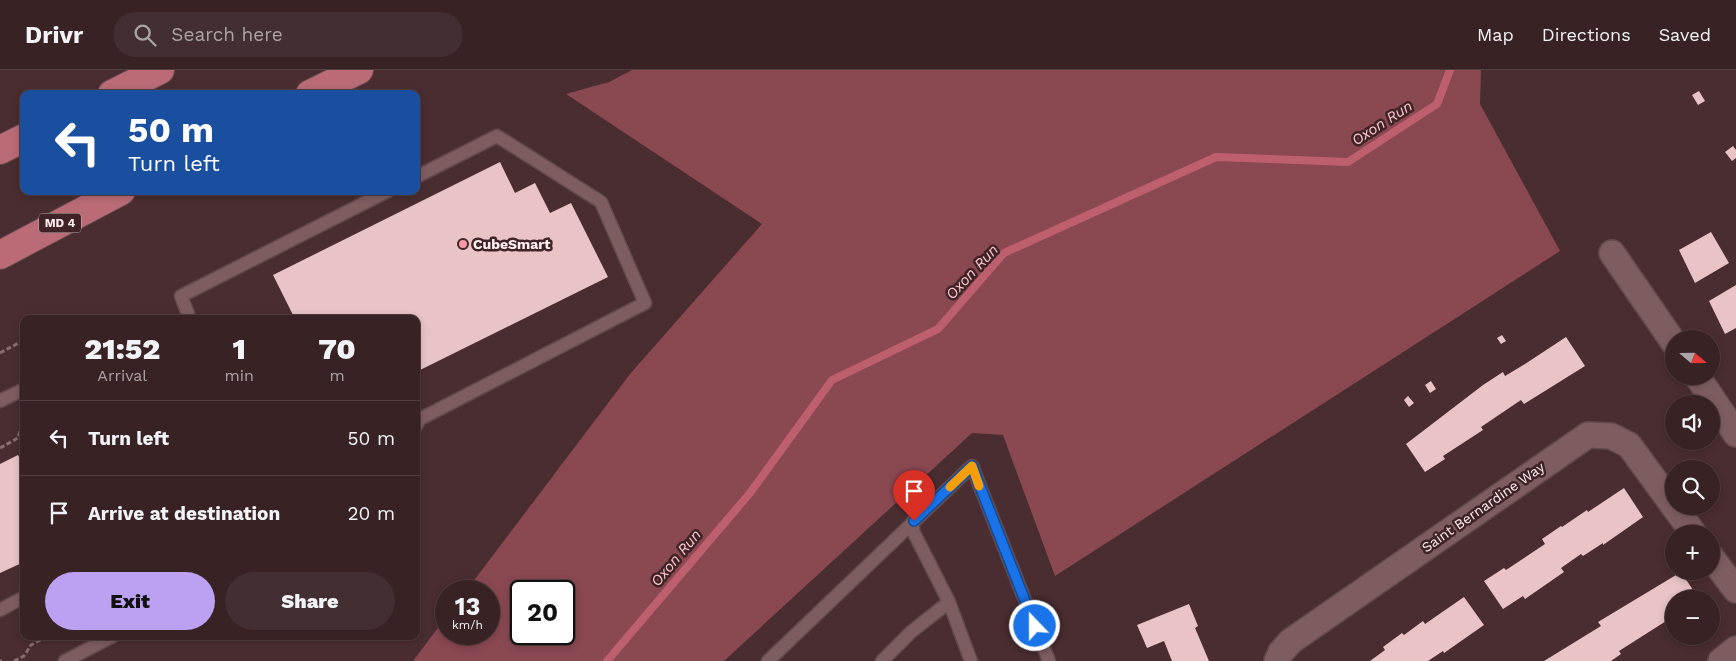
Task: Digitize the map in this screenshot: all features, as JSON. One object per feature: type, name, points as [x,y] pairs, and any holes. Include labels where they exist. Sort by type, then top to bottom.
[{"type":"highway","points":[[120,90],[160,70]]},
{"type":"highway","points":[[318,90],[359,70]]},
{"type":"highway","points":[[0,150],[20,140]]},
{"type":"highway","name":"MD 4","points":[[0,255],[113,195]]},
{"type":"street","points":[[1612,253],[1665,330]]},
{"type":"street","points":[[1703,385],[1736,434]]},
{"type":"street","name":"Saint Bernardine Way","points":[[1277,661],[1291,641],[1588,435],[1611,436],[1630,445],[1687,525]]},
{"type":"street","points":[[1720,569],[1736,590]]},
{"type":"street","points":[[1721,661],[1736,649]]},
{"type":"lane","points":[[420,175],[497,136],[601,202],[645,303],[420,419]]},
{"type":"lane","points":[[188,315],[180,296],[380,195]]},
{"type":"lane","points":[[0,401],[20,391]]},
{"type":"lane","points":[[768,661],[972,466],[1049,661]]},
{"type":"lane","points":[[914,521],[912,531],[949,602],[971,661]]},
{"type":"lane","points":[[0,610],[20,600]]},
{"type":"lane","points":[[882,661],[912,632],[949,602]]},
{"type":"lane","points":[[65,661],[105,640]]},
{"type":"path","points":[[0,353],[20,342]]},
{"type":"path","points":[[0,448],[18,438],[20,431]]},
{"type":"path","points":[[14,661],[24,656],[31,645],[40,640]]},
{"type":"shaded area","points":[[632,70],[1481,70],[1480,104],[1560,251],[1055,576],[1003,435],[972,433],[724,661],[413,661],[435,632],[435,645],[500,645],[500,580],[474,580],[630,374],[762,224],[566,94],[609,82]]},
{"type":"building","points":[[1699,91],[1705,101],[1698,105],[1692,95]]},
{"type":"building","points":[[1733,146],[1736,150],[1736,158],[1732,161],[1725,152]]},
{"type":"building","name":"CubeSmart","points":[[500,162],[515,193],[535,183],[550,213],[571,203],[608,277],[420,370],[420,315],[293,315],[273,275]]},
{"type":"building","points":[[1711,232],[1729,263],[1695,283],[1679,250]]},
{"type":"building","points":[[1736,285],[1736,328],[1725,334],[1709,301]]},
{"type":"building","points":[[1502,335],[1506,341],[1501,344],[1497,338]]},
{"type":"building","points":[[1566,337],[1585,366],[1524,404],[1521,400],[1481,427],[1483,430],[1443,456],[1445,459],[1425,472],[1406,444],[1483,385],[1503,372],[1505,376]]},
{"type":"building","points":[[1431,381],[1436,389],[1430,393],[1425,385]]},
{"type":"building","points":[[1408,396],[1414,403],[1409,407],[1404,400]]},
{"type":"building","points":[[18,455],[20,459],[20,564],[0,573],[0,464]]},
{"type":"building","points":[[1624,488],[1643,517],[1603,545],[1603,543],[1583,556],[1581,554],[1561,568],[1564,572],[1525,599],[1523,596],[1503,609],[1484,581],[1504,568],[1506,570],[1545,544],[1542,539],[1561,526],[1587,510],[1588,512]]},
{"type":"building","points":[[1668,580],[1686,580],[1693,590],[1665,590],[1665,622],[1619,651],[1621,654],[1611,661],[1544,661],[1601,626],[1598,622]]},
{"type":"building","points":[[1464,597],[1484,625],[1444,653],[1443,651],[1428,661],[1370,661],[1385,650],[1383,647],[1402,633],[1404,635],[1423,621],[1425,624]]},
{"type":"building","points":[[1189,604],[1198,626],[1195,628],[1209,661],[1172,661],[1164,641],[1147,648],[1137,625]]},
{"type":"waterway","name":"Oxon Run","points":[[607,661],[750,493],[832,380],[938,329],[1004,253],[1216,157],[1348,162],[1437,104],[1450,70]]},
{"type":"slow traffic","points":[[950,487],[972,466],[979,486]]},
{"type":"place","name":"CubeSmart","points":[[463,244]]},
{"type":"route","points":[[914,521],[972,466],[1035,626]]}]
